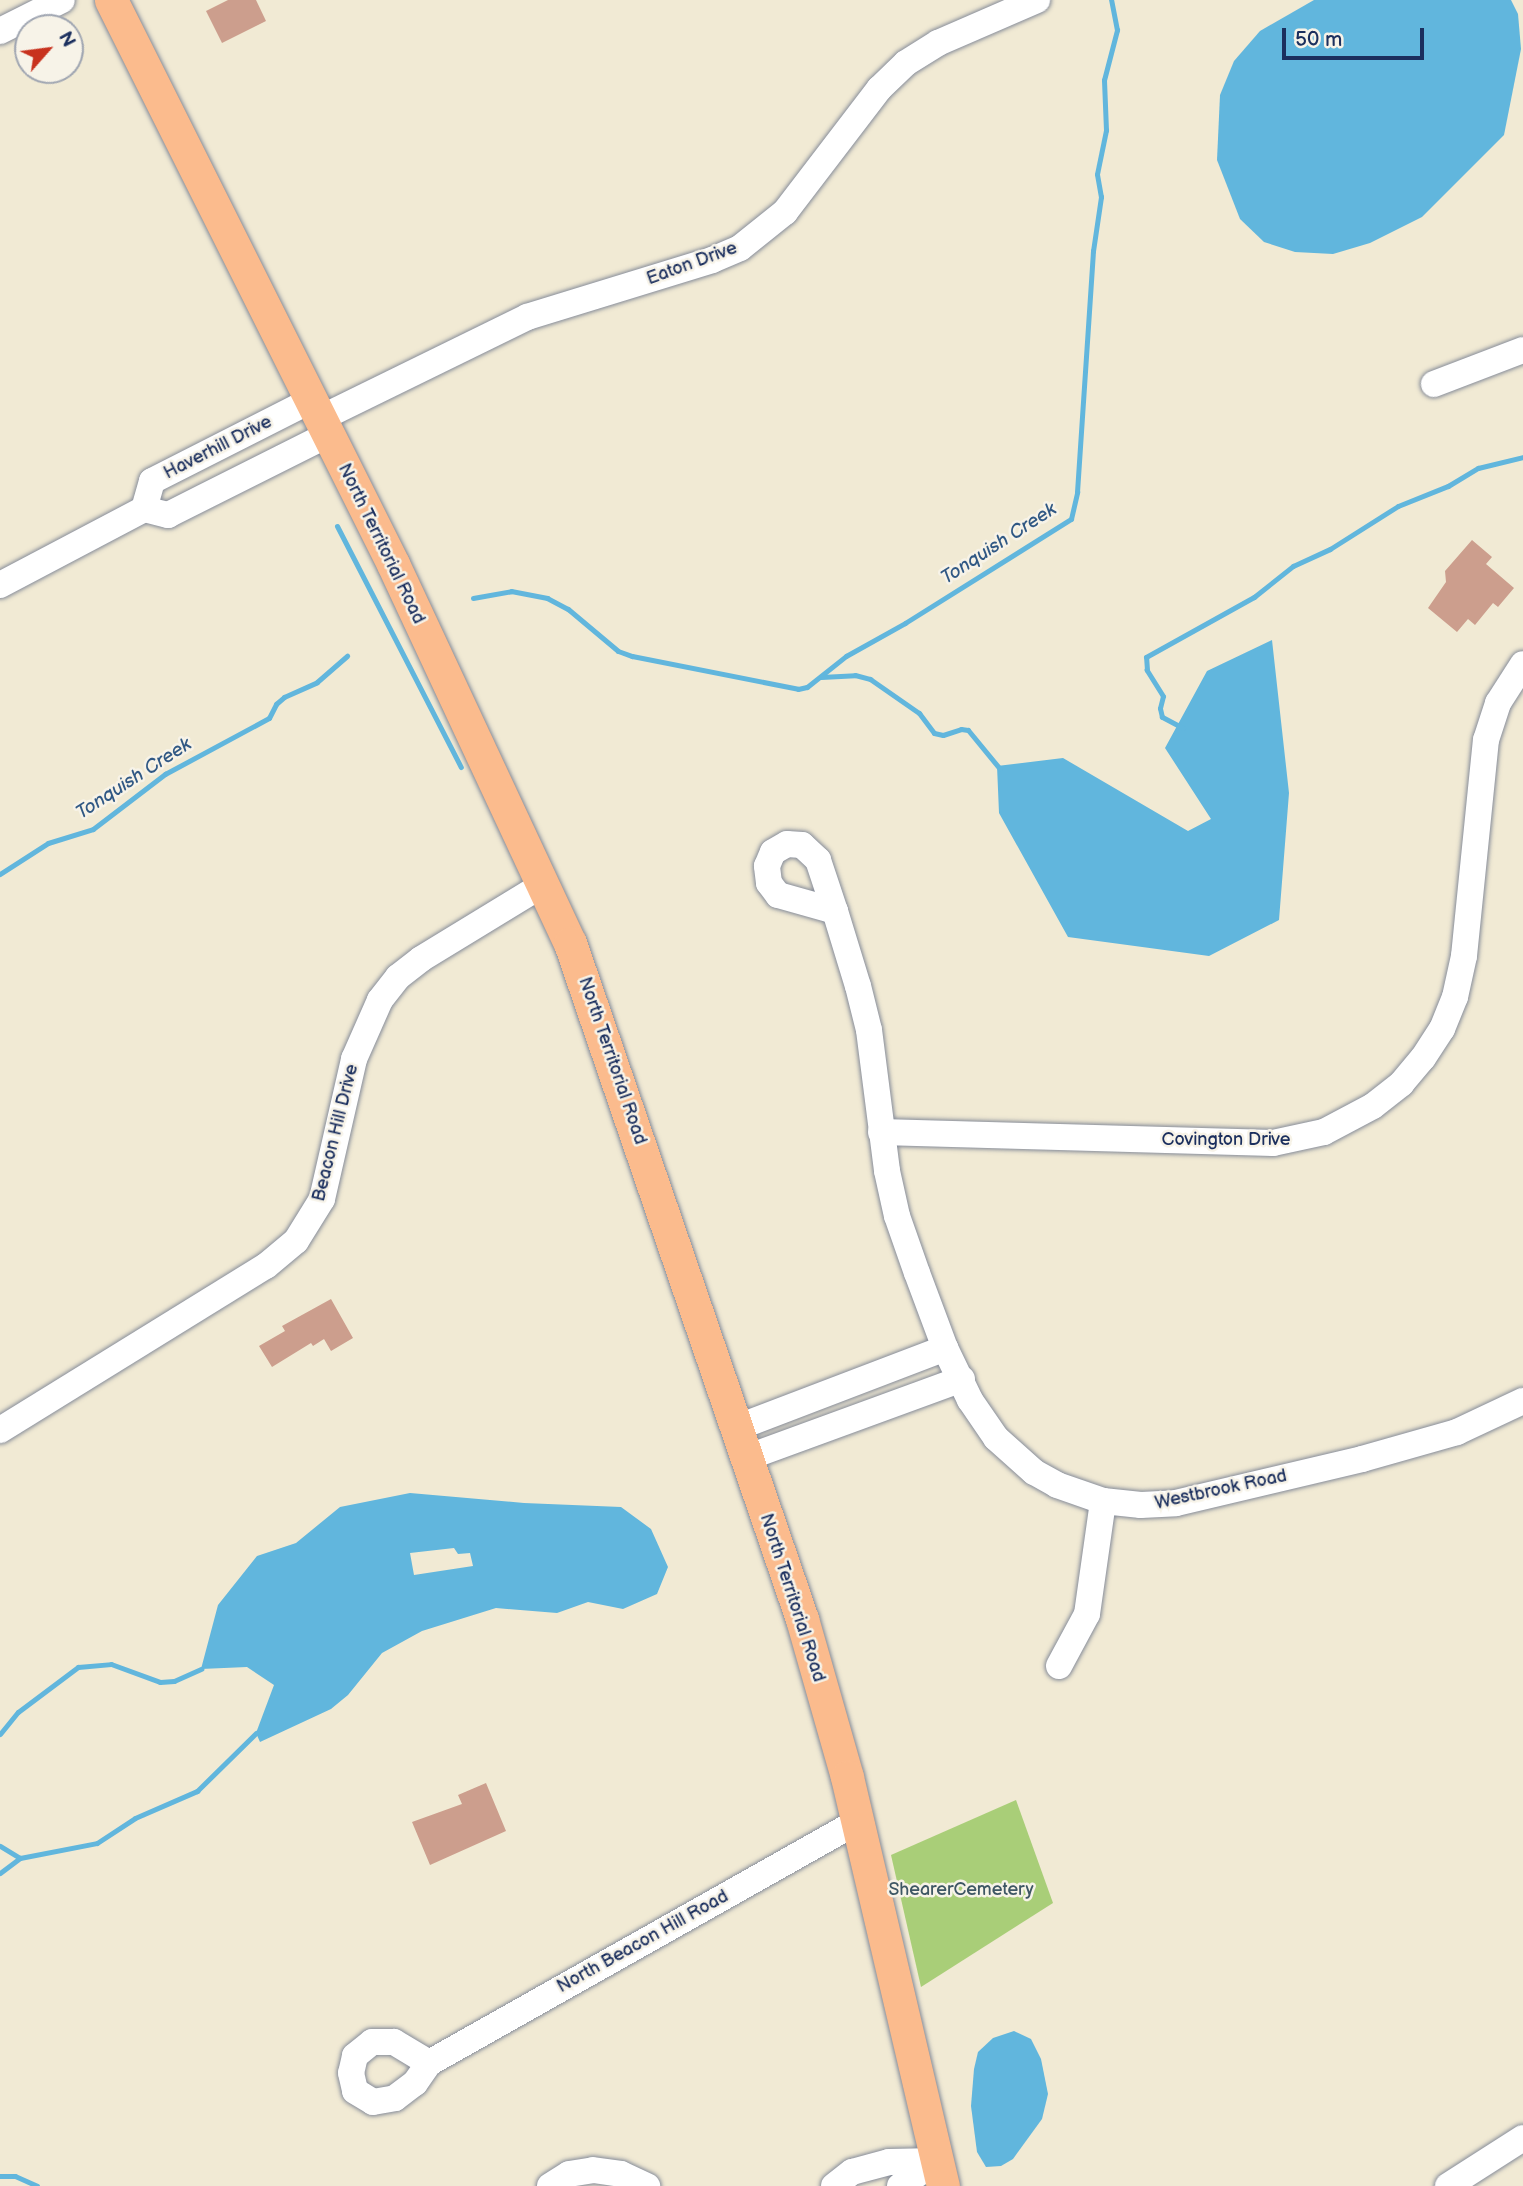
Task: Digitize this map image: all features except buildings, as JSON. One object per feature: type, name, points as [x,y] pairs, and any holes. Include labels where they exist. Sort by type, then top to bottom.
[{"type":"main road","name":"North Territorial Road","points":[[111,0],[393,564],[570,943],[631,1113],[802,1619],[857,1822],[940,2173]]},
{"type":"street","points":[[0,32],[62,0]]},
{"type":"street","name":"Eaton Drive","points":[[318,418],[527,317],[712,260],[740,248],[785,212],[879,89],[906,62],[938,43],[1037,0]]},
{"type":"street","points":[[1434,384],[1523,349]]},
{"type":"street","name":"Haverhill Drive","points":[[144,509],[152,481],[318,418]]},
{"type":"street","name":"Haverhill Drive","points":[[0,585],[144,509],[168,514],[318,418]]},
{"type":"street","name":"Covington Drive","points":[[881,1132],[1273,1143],[1324,1132],[1373,1106],[1401,1084],[1423,1058],[1442,1029],[1455,997],[1464,956],[1486,740],[1498,704],[1523,664]]},
{"type":"street","name":"Beacon Hill Drive","points":[[0,1430],[266,1266],[290,1247],[306,1228],[322,1199],[354,1059],[380,1000],[398,977],[421,959],[544,884]]},
{"type":"street","name":"Westbrook Road","points":[[835,911],[869,1030],[881,1132],[897,1216],[945,1348],[980,1417],[1016,1457],[1057,1485],[1103,1501],[1141,1505],[1176,1503],[1457,1432],[1523,1401]]},
{"type":"street","points":[[741,1443],[945,1348]]},
{"type":"street","points":[[741,1443],[962,1379]]},
{"type":"street","points":[[1059,1666],[1087,1614],[1103,1501]]},
{"type":"street","name":"North Beacon Hill Road","points":[[429,2063],[857,1822]]},
{"type":"street","points":[[1448,2186],[1523,2138]]},
{"type":"street","points":[[835,2186],[852,2172],[889,2162],[940,2173]]},
{"type":"street","points":[[550,2186],[569,2174],[593,2170],[621,2174],[647,2186]]},
{"type":"street","points":[[901,2186],[940,2173]]},
{"type":"green space","name":"ShearerCemetery","points":[[1016,1800],[1053,1903],[921,1987],[891,1855]]},
{"type":"water","points":[[1314,0],[1511,0],[1518,14],[1521,49],[1504,135],[1422,217],[1370,243],[1333,254],[1295,252],[1264,242],[1240,219],[1217,160],[1220,95],[1234,61],[1260,31]]},
{"type":"water","points":[[1272,640],[1289,793],[1279,920],[1209,956],[1068,937],[999,813],[997,766],[1063,758],[1188,831],[1211,819],[1165,748],[1207,671]]},
{"type":"water","points":[[410,1493],[524,1503],[621,1507],[651,1529],[668,1567],[657,1594],[623,1609],[588,1602],[557,1613],[496,1608],[422,1631],[382,1653],[348,1695],[331,1709],[260,1742],[256,1733],[274,1685],[247,1667],[201,1669],[218,1605],[257,1556],[296,1543],[340,1507]],"holes":[[[454,1548],[458,1554],[470,1553],[473,1566],[414,1575],[410,1553]]]},
{"type":"water","points":[[1014,2031],[1031,2039],[1041,2059],[1048,2094],[1042,2119],[1013,2159],[1001,2166],[986,2167],[977,2152],[971,2106],[974,2069],[978,2052],[993,2038]]},
{"type":"waterway","name":"Tonquish Creek","points":[[473,598],[511,591],[547,598],[568,609],[618,651],[798,689],[807,687],[846,656],[905,623],[1071,519],[1077,492],[1093,251],[1101,197],[1097,174],[1106,130],[1104,80],[1117,30],[1111,0]]},
{"type":"waterway","points":[[1183,728],[1162,717],[1160,708],[1163,696],[1147,670],[1146,657],[1254,597],[1293,566],[1330,549],[1398,506],[1448,486],[1478,468],[1523,457]]},
{"type":"waterway","points":[[337,526],[461,767]]},
{"type":"waterway","name":"Tonquish Creek","points":[[0,874],[48,843],[93,829],[165,774],[269,718],[276,704],[284,697],[317,682],[347,656]]},
{"type":"waterway","points":[[821,677],[855,675],[870,679],[919,713],[934,733],[943,735],[961,729],[968,730],[1000,769]]},
{"type":"waterway","points":[[0,1734],[18,1712],[78,1667],[111,1664],[160,1682],[174,1681],[201,1669]]},
{"type":"waterway","points":[[0,1873],[20,1858],[97,1843],[135,1818],[197,1791],[256,1733]]},
{"type":"waterway","name":"Tonquish Creek","points":[[0,1846],[20,1858]]},
{"type":"waterway","name":"Tonquish Creek","points":[[0,2176],[15,2176],[37,2186]]}]
